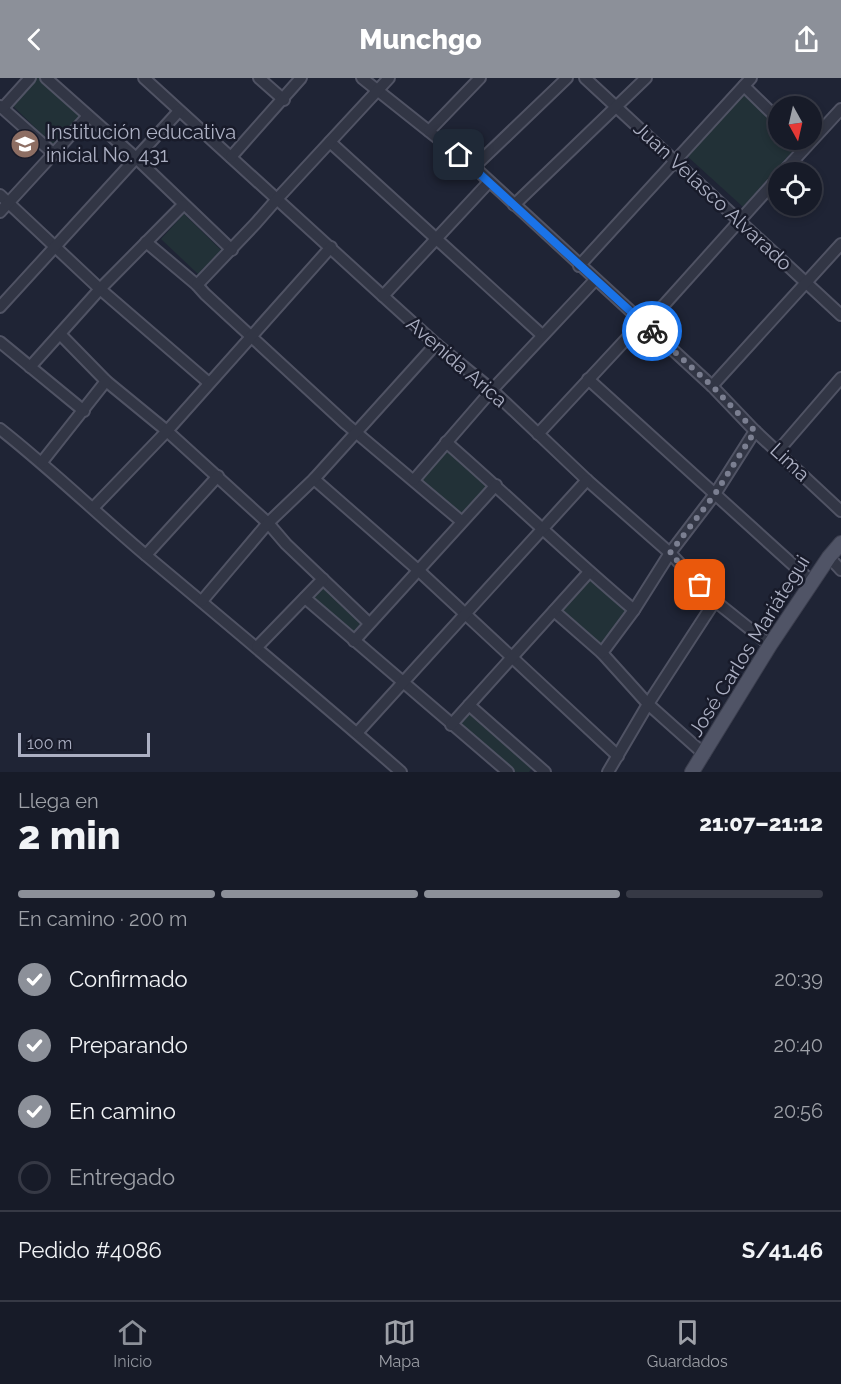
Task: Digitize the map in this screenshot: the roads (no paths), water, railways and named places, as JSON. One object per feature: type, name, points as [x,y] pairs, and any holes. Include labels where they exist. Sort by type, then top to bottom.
[{"type":"main road","name":"José Carlos Mariátegui","points":[[692,772],[770,645],[829,557],[841,543]]},
{"type":"street","points":[[30,78],[2,107],[54,154]]},
{"type":"street","points":[[46,78],[136,159],[231,250]]},
{"type":"street","name":"Avenida Arica","points":[[144,78],[383,297],[492,390],[587,480],[670,553],[715,601],[770,645]]},
{"type":"street","points":[[259,78],[284,100]]},
{"type":"street","points":[[231,157],[302,78]]},
{"type":"street","name":"Lima","points":[[363,78],[376,91],[474,167],[594,280],[712,386],[755,431],[841,511]]},
{"type":"street","points":[[197,285],[389,78]]},
{"type":"street","points":[[474,167],[567,78]]},
{"type":"street","name":"Juan Velasco Alvarado","points":[[585,78],[841,315]]},
{"type":"street","points":[[514,205],[646,78]]},
{"type":"street","points":[[429,131],[478,79]]},
{"type":"street","points":[[579,266],[747,82],[768,107]]},
{"type":"street","points":[[822,126],[841,109]]},
{"type":"street","points":[[0,307],[179,111]]},
{"type":"street","points":[[0,212],[4,198],[54,154],[88,116]]},
{"type":"street","points":[[330,142],[542,335]]},
{"type":"street","points":[[383,297],[489,182]]},
{"type":"street","points":[[537,434],[768,189]]},
{"type":"street","points":[[4,198],[100,289],[209,382]]},
{"type":"street","points":[[30,367],[100,289],[183,205]]},
{"type":"street","points":[[146,242],[197,285],[357,432],[462,522]]},
{"type":"street","points":[[712,386],[841,244]]},
{"type":"street","points":[[93,508],[167,431],[331,247]]},
{"type":"street","points":[[414,480],[492,390],[594,280]]},
{"type":"street","points":[[60,334],[106,381],[218,476],[369,623]]},
{"type":"street","points":[[0,342],[84,411]]},
{"type":"street","points":[[202,601],[268,523],[314,479],[436,344]]},
{"type":"street","points":[[778,451],[841,378]]},
{"type":"street","points":[[588,379],[812,582]]},
{"type":"street","points":[[42,462],[106,381]]},
{"type":"street","points":[[0,429],[42,462],[146,555],[257,647],[401,772]]},
{"type":"street","points":[[602,653],[634,610],[670,553],[715,494],[755,431]]},
{"type":"street","points":[[446,442],[634,610]]},
{"type":"street","points":[[146,555],[218,476]]},
{"type":"street","points":[[314,479],[418,570],[618,756]]},
{"type":"street","points":[[357,733],[587,480]]},
{"type":"street","points":[[354,641],[496,485]]},
{"type":"street","points":[[829,557],[841,570]]},
{"type":"street","points":[[451,725],[590,572]]},
{"type":"street","points":[[257,647],[323,579]]},
{"type":"street","points":[[304,598],[508,772]]},
{"type":"street","points":[[608,772],[648,704],[715,601]]},
{"type":"street","points":[[554,611],[602,653],[648,704],[704,754]]},
{"type":"street","points":[[469,705],[539,770]]},
{"type":"place","name":"Institución educativa inicial No. 431","points":[[25,144]]}]
